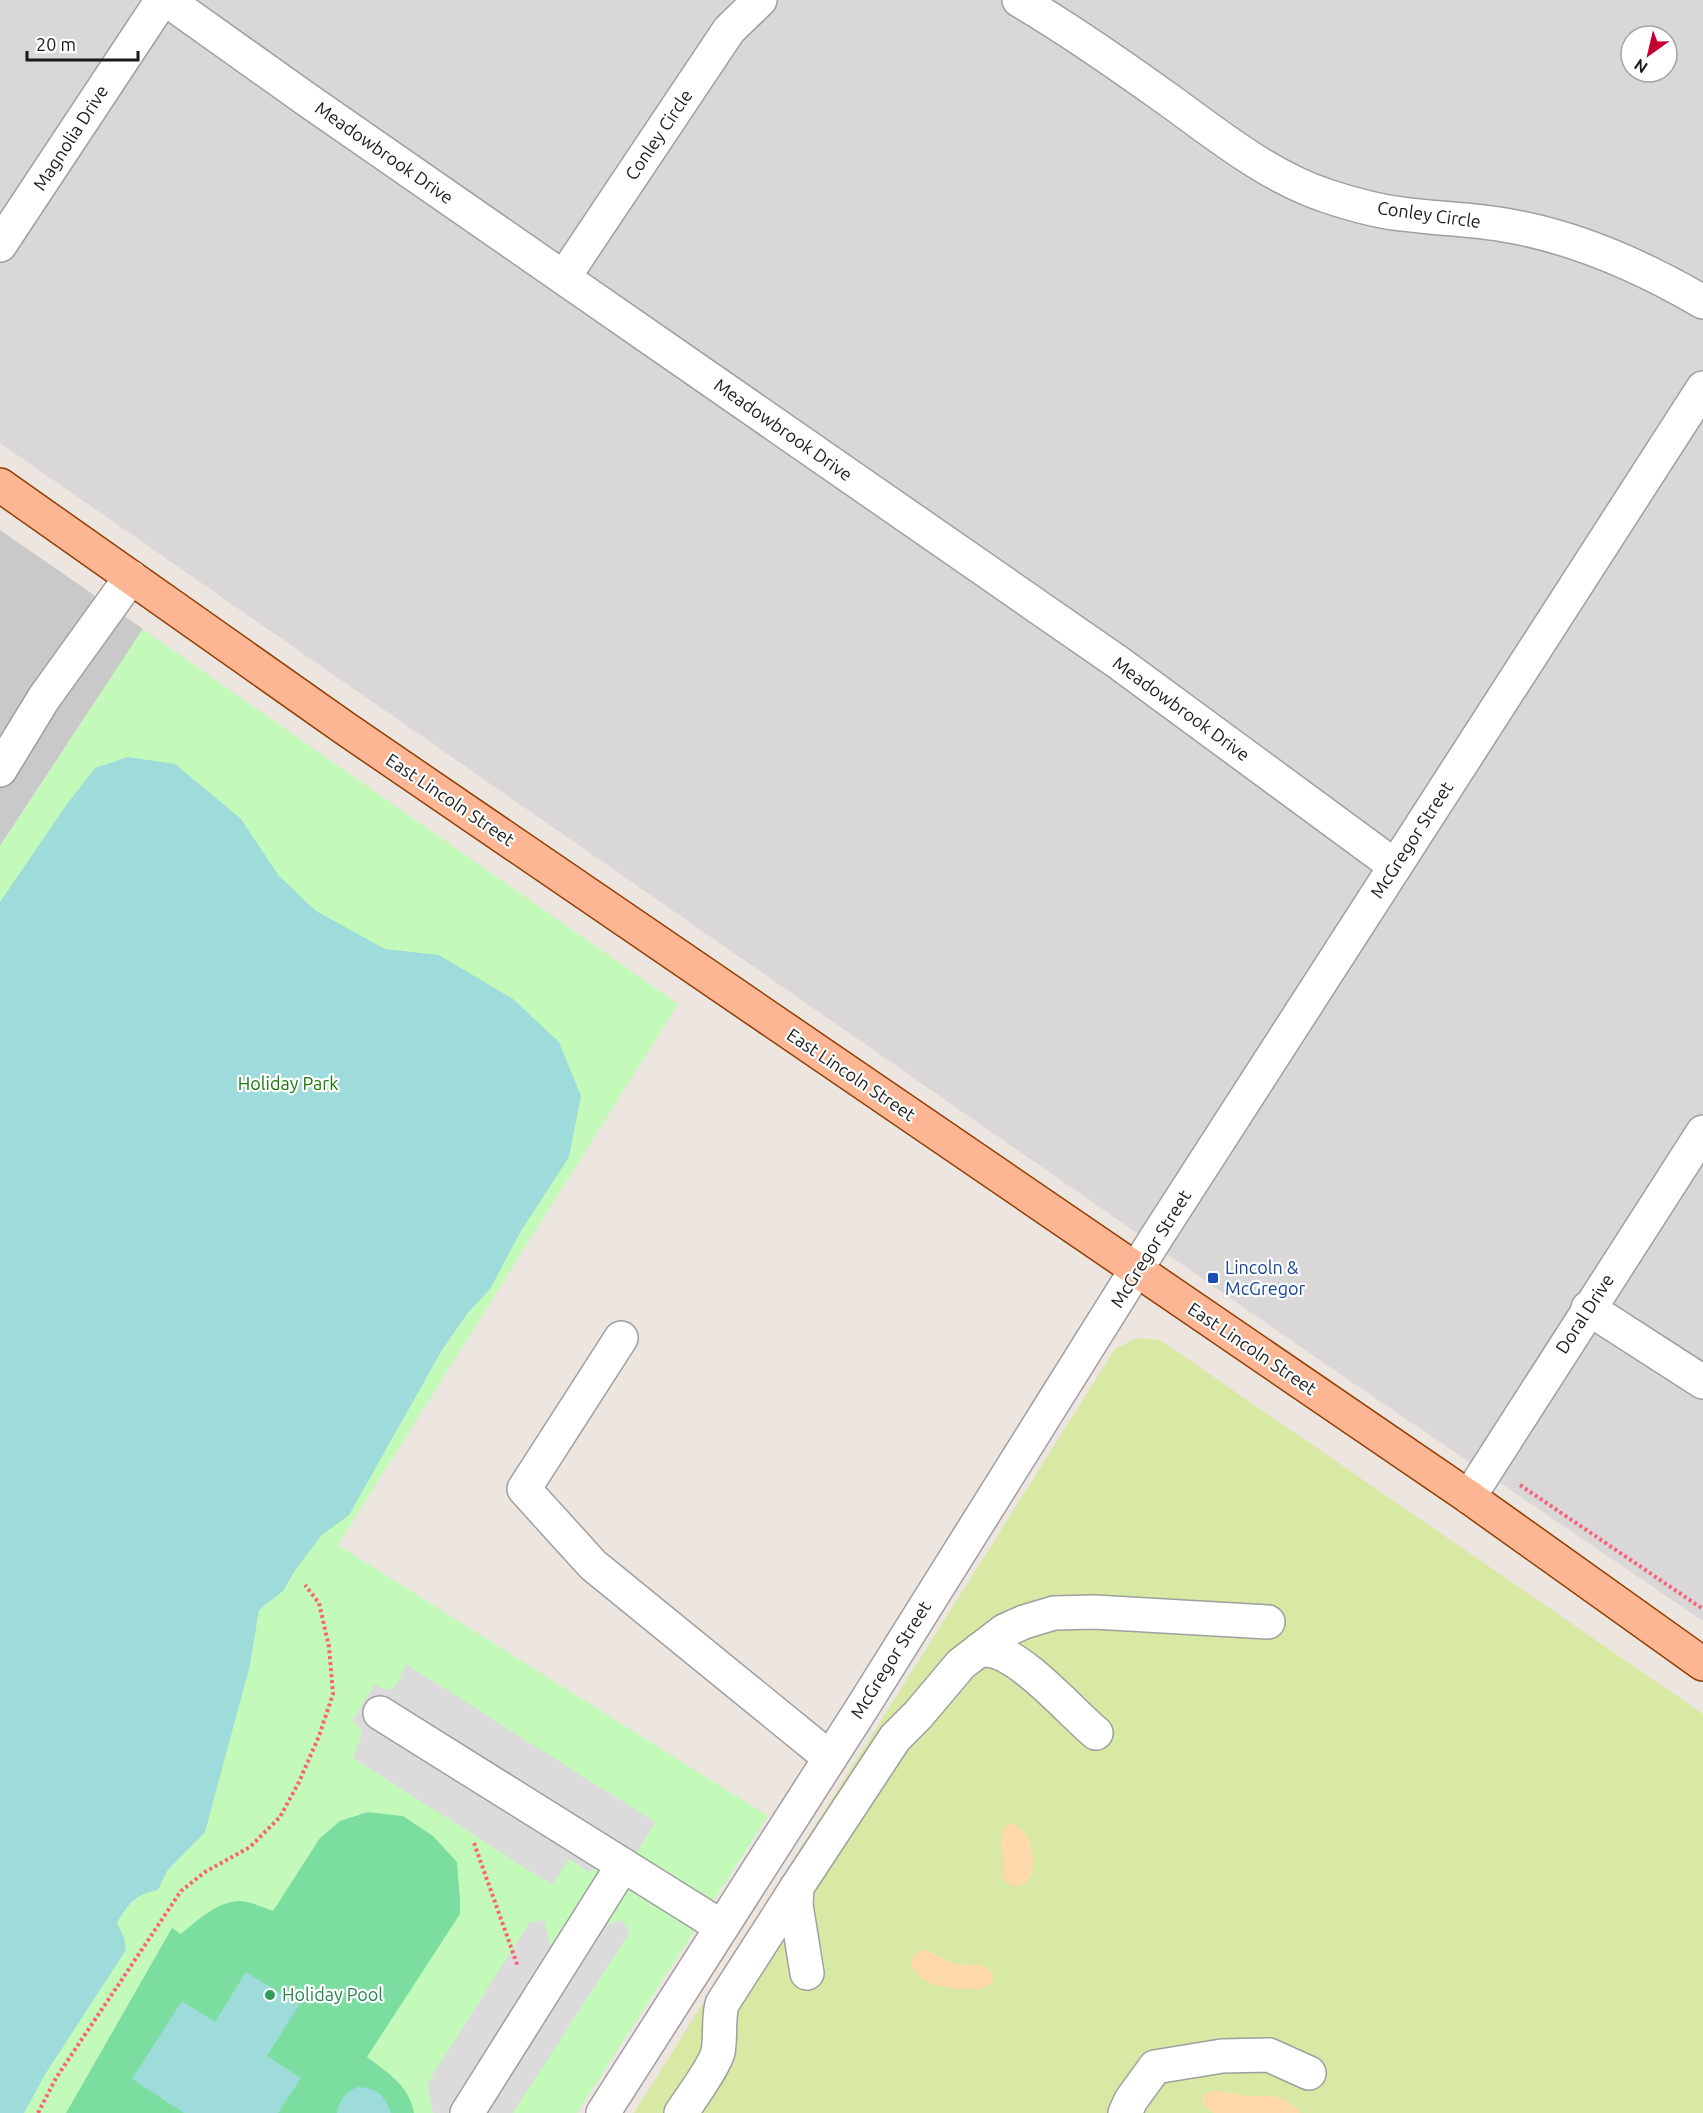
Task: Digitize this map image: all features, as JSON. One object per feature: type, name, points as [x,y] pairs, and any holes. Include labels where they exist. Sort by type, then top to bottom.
[{"type":"main road","name":"East Lincoln Street","points":[[0,485],[346,729],[1469,1497],[1703,1664]]},
{"type":"street","name":"Magnolia Drive","points":[[0,245],[162,0]]},
{"type":"street","name":"Meadowbrook Drive","points":[[167,0],[306,99],[1119,663],[1395,866]]},
{"type":"street","name":"Conley Circle","points":[[564,277],[729,30],[760,0]]},
{"type":"street","name":"Conley Circle","points":[[1019,0],[1134,75],[1236,149],[1283,176],[1327,196],[1399,214],[1508,225],[1541,232],[1615,257],[1663,278],[1703,302]]},
{"type":"street","name":"McGregor Street","points":[[603,2113],[1395,866],[1703,388]]},
{"type":"street","points":[[0,770],[44,698],[131,578]]},
{"type":"street","name":"Doral Drive","points":[[1469,1497],[1588,1308],[1703,1132]]},
{"type":"street","points":[[1588,1308],[1703,1382]]},
{"type":"street","points":[[621,1338],[524,1489],[593,1565],[830,1758]]},
{"type":"street","points":[[681,2113],[717,2056],[720,2041],[719,2015],[722,2004],[895,1738],[918,1715],[960,1664],[1004,1631],[1054,1613],[1094,1612],[1268,1622]]},
{"type":"street","points":[[979,1650],[994,1651],[1014,1660],[1096,1733]]},
{"type":"street","points":[[380,1713],[722,1927]]},
{"type":"street","points":[[467,2113],[623,1865]]},
{"type":"street","points":[[797,1887],[796,1905],[807,1973]]},
{"type":"street","points":[[1125,2113],[1131,2100],[1155,2067],[1222,2055],[1269,2055],[1309,2073]]},
{"type":"path","points":[[38,2113],[56,2078],[182,1891],[205,1872],[250,1846],[280,1817],[299,1782],[319,1736],[333,1694],[329,1647],[319,1603],[305,1585]]},
{"type":"path","points":[[474,1843],[533,2009]]},
{"type":"shaded area","points":[[0,0],[1703,0],[1703,1621],[1334,1370],[0,443]]},
{"type":"shaded area","points":[[0,530],[143,629],[0,846]]},
{"type":"shaded area","points":[[406,1664],[655,1822],[638,1851],[588,1872],[569,1859],[552,1885],[353,1758],[362,1734],[358,1725],[352,1721],[375,1684],[383,1689],[392,1689]]},
{"type":"shaded area","points":[[544,1920],[550,1944],[554,1945],[590,1929],[621,1920],[630,1932],[513,2113],[433,2113],[427,2084],[529,1923]]},
{"type":"green space","name":"Holiday Park","points":[[143,629],[678,1004],[338,1545],[768,1816],[577,2113],[0,2113],[0,846]]},
{"type":"green space","points":[[1137,1338],[1160,1340],[1703,1714],[1703,2113],[634,2113],[1115,1349]]},
{"type":"green space","name":"Holiday Pool","points":[[368,1812],[403,1816],[433,1836],[457,1862],[460,1914],[367,2057],[390,2074],[402,2087],[408,2095],[414,2113],[66,2113],[172,1928],[181,1934],[211,1910],[238,1901],[273,1911],[320,1838],[340,1821]]},
{"type":"sand","points":[[1007,1824],[1017,1826],[1025,1834],[1031,1846],[1032,1872],[1027,1882],[1019,1886],[1007,1883],[1002,1875],[1001,1847]]},
{"type":"sand","points":[[926,1950],[955,1964],[982,1965],[993,1974],[992,1983],[978,1989],[957,1989],[922,1979],[911,1964],[916,1954]]},
{"type":"sand","points":[[1213,2091],[1279,2097],[1301,2113],[1214,2113],[1202,2102],[1205,2094]]},
{"type":"water","points":[[128,757],[175,764],[241,819],[279,876],[316,911],[385,949],[439,955],[513,999],[559,1042],[581,1096],[569,1157],[521,1231],[490,1289],[467,1314],[442,1350],[349,1515],[322,1535],[296,1569],[283,1591],[259,1610],[250,1665],[205,1832],[167,1871],[158,1890],[138,1897],[121,1916],[117,1923],[124,1937],[126,1950],[46,2073],[24,2113],[0,2113],[0,902],[67,804],[95,768]]},
{"type":"water","points":[[246,1972],[299,2005],[267,2056],[301,2078],[278,2113],[184,2113],[132,2079],[182,2001],[215,2022]]},
{"type":"water","points":[[358,2087],[375,2091],[383,2097],[391,2113],[337,2113],[344,2097]]},
{"type":"place","name":"Lincoln & McGregor","points":[[1213,1278]]},
{"type":"place","name":"Holiday Pool","points":[[270,1995]]}]
